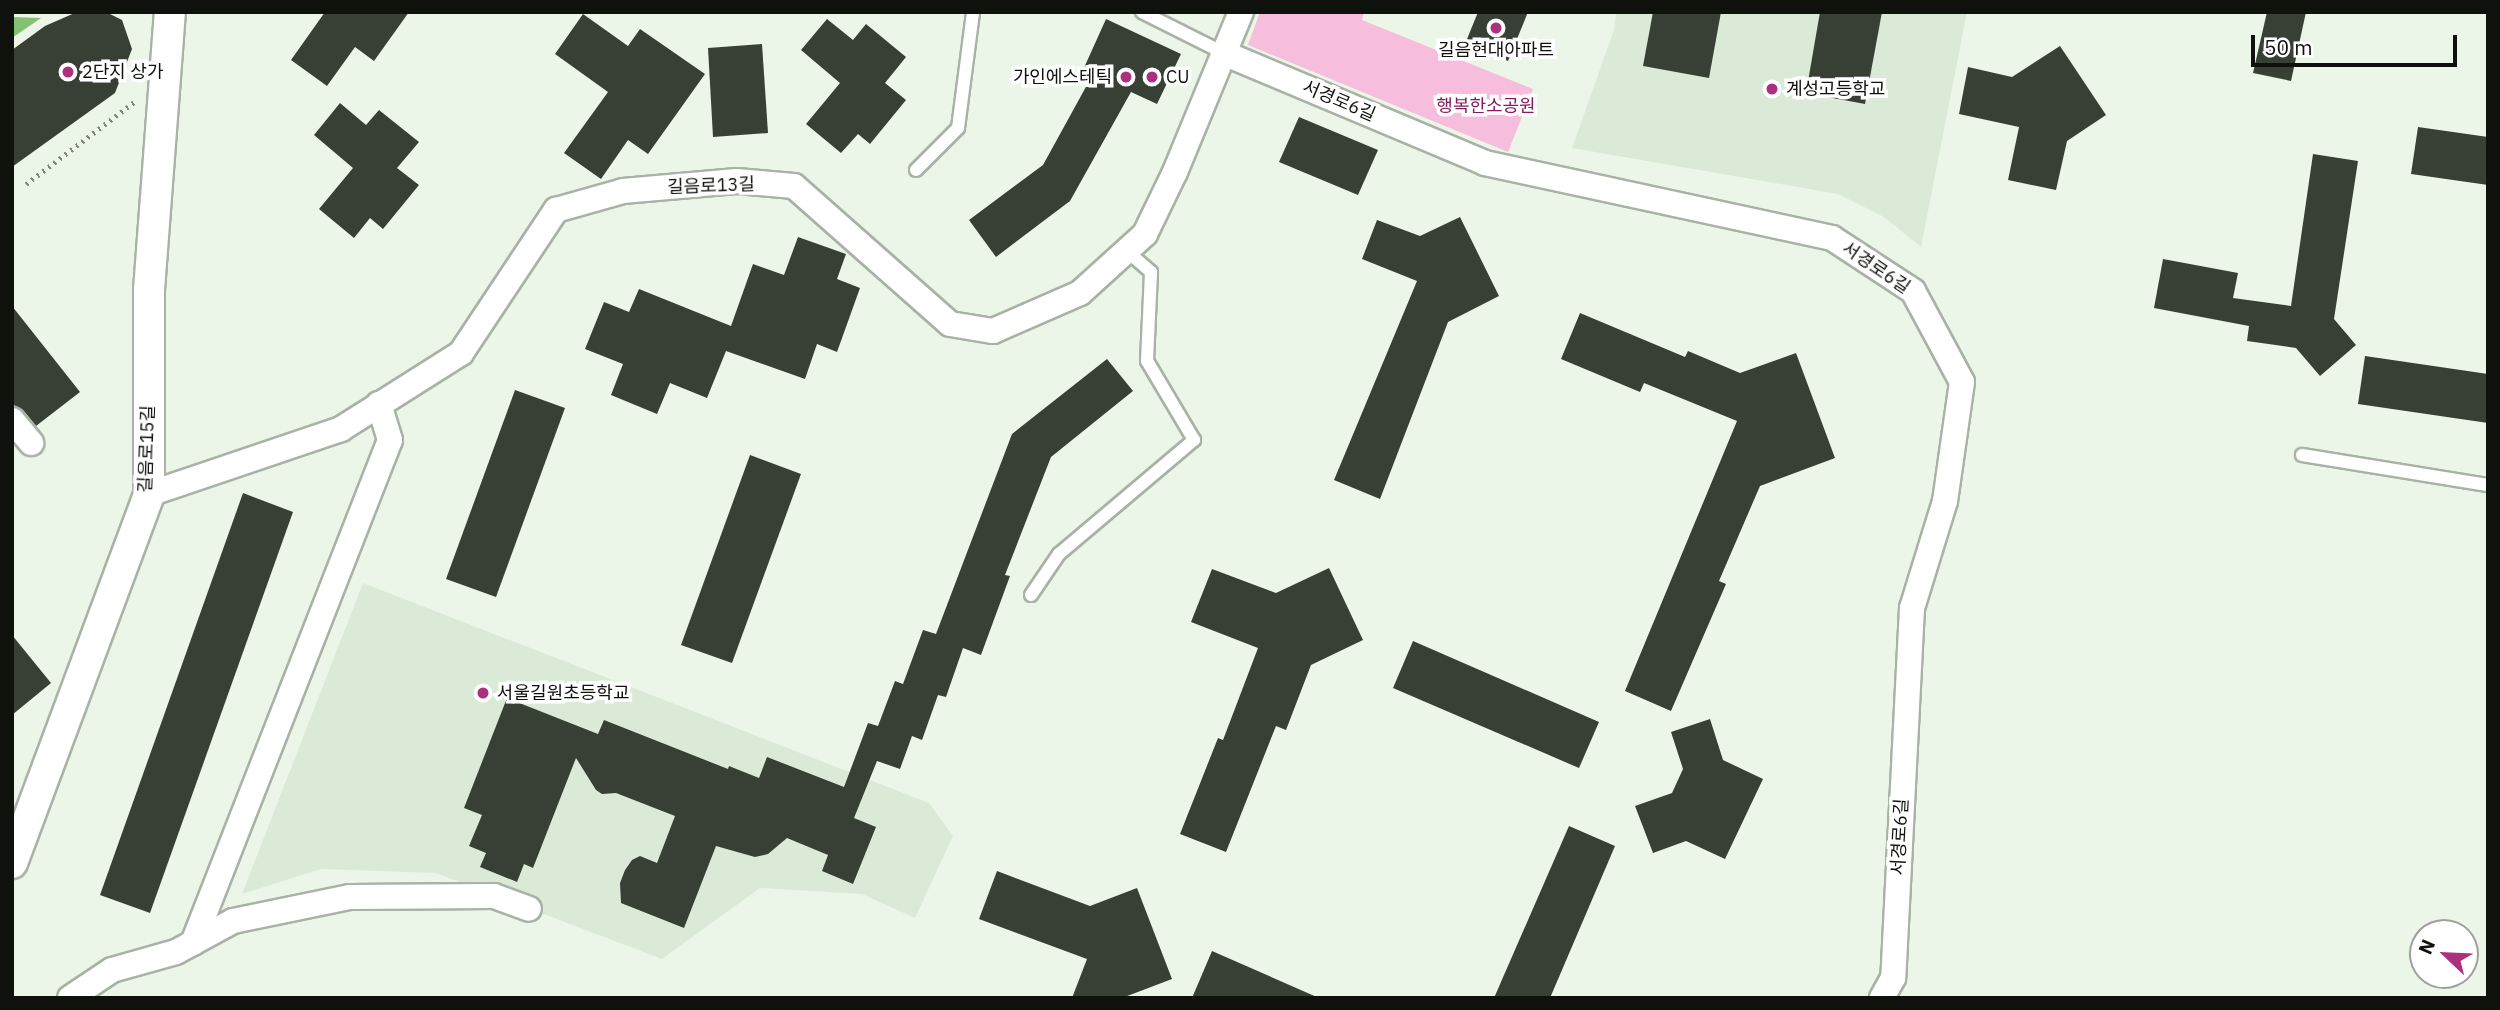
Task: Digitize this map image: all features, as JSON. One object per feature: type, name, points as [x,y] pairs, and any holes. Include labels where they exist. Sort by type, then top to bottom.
[{"type":"street","name":"길음로15길","points":[[14,849],[149,494],[149,290],[170,12]]},
{"type":"street","name":"길음로13길","points":[[149,494],[341,429],[461,353],[555,210],[623,191],[737,181],[794,187],[950,324],[993,331],[1080,293],[1145,234],[1175,172],[1226,54],[1241,12]]},
{"type":"street","name":"서경로6길","points":[[1226,54],[1485,163],[1832,238],[1913,291],[1962,382],[1945,501],[1912,608],[1893,978],[1882,998]]},
{"type":"street","points":[[193,943],[390,440],[379,404]]},
{"type":"street","points":[[12,420],[31,443]]},
{"type":"street","points":[[70,998],[112,970],[176,952],[233,921],[350,897],[494,896],[529,909]]},
{"type":"lane","points":[[916,170],[958,128],[973,12]]},
{"type":"lane","points":[[1142,12],[1226,54]]},
{"type":"lane","points":[[1031,595],[1059,554],[1194,440],[1147,361],[1151,272],[1127,251]]},
{"type":"lane","points":[[2302,456],[2488,485]]},
{"type":"path","points":[[26,184],[163,79]]},
{"type":"shaded area","name":"계성고등학교","points":[[1616,12],[1967,12],[1921,247],[1884,217],[1838,194],[1572,148],[1614,30]]},
{"type":"shaded area","points":[[12,17],[41,18],[12,38]]},
{"type":"shaded area","name":"서울길원초등학교","points":[[363,583],[929,803],[953,836],[915,918],[862,894],[760,888],[662,959],[436,873],[321,869],[242,894]]},
{"type":"green space","name":"행복한소공원","points":[[1260,12],[1364,12],[1362,20],[1533,89],[1508,152],[1248,45]]},
{"type":"building","name":"2단지 상가","points":[[77,12],[106,12],[122,20],[132,49],[115,93],[12,167],[12,50],[45,26]]},
{"type":"building","points":[[325,12],[409,12],[374,61],[355,47],[327,86],[291,60]]},
{"type":"building","name":"길음현대아파트","points":[[1478,12],[1528,12],[1508,61],[1465,44]]},
{"type":"building","points":[[1653,12],[1721,12],[1709,78],[1643,66]]},
{"type":"building","points":[[1820,12],[1882,12],[1865,104],[1806,93]]},
{"type":"building","points":[[2267,12],[2306,12],[2291,81],[2253,73]]},
{"type":"building","points":[[583,14],[628,46],[640,29],[705,74],[648,154],[628,140],[601,179],[564,153],[608,92],[555,54]]},
{"type":"building","points":[[827,19],[853,40],[866,24],[906,57],[885,83],[906,100],[870,144],[858,134],[841,153],[806,124],[840,83],[801,50]]},
{"type":"building","points":[[1106,19],[1181,54],[1157,104],[1131,92],[1070,201],[996,257],[969,220],[1043,165],[1093,74],[1083,70]]},
{"type":"building","points":[[762,44],[768,133],[713,137],[708,48]]},
{"type":"building","points":[[2060,46],[2106,115],[2067,141],[2056,190],[2008,180],[2019,127],[1959,114],[1968,67],[2012,77]]},
{"type":"building","points":[[340,103],[366,125],[379,110],[419,142],[397,168],[419,185],[383,229],[370,218],[354,238],[319,209],[353,168],[314,135]]},
{"type":"building","points":[[1299,117],[1378,150],[1358,195],[1279,162]]},
{"type":"building","points":[[2418,127],[2488,137],[2488,185],[2411,174]]},
{"type":"building","points":[[2313,154],[2358,161],[2334,319],[2356,345],[2320,376],[2296,348],[2247,341],[2249,326],[2154,308],[2163,259],[2238,273],[2233,298],[2291,306]]},
{"type":"building","points":[[1460,217],[1499,296],[1448,322],[1380,499],[1334,480],[1417,281],[1362,259],[1377,220],[1420,236]]},
{"type":"building","points":[[798,237],[846,254],[837,279],[860,288],[837,352],[817,344],[805,379],[726,351],[707,398],[670,383],[657,414],[611,395],[623,364],[585,349],[604,302],[629,312],[639,289],[731,326],[753,264],[784,275]]},
{"type":"building","points":[[12,306],[80,392],[36,426],[23,410],[12,404]]},
{"type":"building","points":[[1580,313],[1685,357],[1688,351],[1740,373],[1796,353],[1835,458],[1760,486],[1719,581],[1726,584],[1671,711],[1625,691],[1737,421],[1644,383],[1640,392],[1561,359]]},
{"type":"building","points":[[2365,356],[2488,374],[2488,423],[2358,404]]},
{"type":"building","points":[[1107,359],[1133,391],[1051,457],[1005,575],[1010,576],[981,655],[963,648],[946,697],[938,695],[922,740],[912,736],[900,769],[877,761],[854,818],[876,827],[853,884],[822,871],[828,855],[787,838],[768,854],[755,857],[716,846],[684,928],[621,903],[620,883],[625,870],[632,860],[640,856],[657,863],[675,816],[616,793],[602,794],[596,790],[576,758],[533,868],[524,864],[517,882],[480,867],[486,853],[469,846],[482,815],[464,808],[507,698],[598,734],[604,720],[728,769],[729,766],[759,778],[767,757],[844,787],[868,723],[878,726],[895,681],[903,684],[923,630],[936,634],[1012,434]]},
{"type":"building","points":[[515,390],[565,408],[496,597],[446,579]]},
{"type":"building","points":[[750,455],[801,474],[732,663],[681,645]]},
{"type":"building","points":[[243,493],[293,512],[150,913],[100,895]]},
{"type":"building","points":[[1329,568],[1363,640],[1311,665],[1286,730],[1276,726],[1226,852],[1180,834],[1218,738],[1223,740],[1258,648],[1191,622],[1212,569],[1276,593]]},
{"type":"building","points":[[12,635],[51,683],[12,715]]},
{"type":"building","points":[[1413,641],[1599,722],[1579,768],[1393,688]]},
{"type":"building","points":[[1710,719],[1723,760],[1763,779],[1725,859],[1686,841],[1653,853],[1635,806],[1672,793],[1683,769],[1671,732]]},
{"type":"building","points":[[1569,826],[1615,846],[1550,998],[1494,998]]},
{"type":"building","points":[[997,871],[1090,906],[1137,888],[1172,979],[1122,998],[1072,998],[1087,959],[979,919]]},
{"type":"building","points":[[1212,951],[1319,998],[1192,998]]},
{"type":"place","name":"길음현대아파트","points":[[1496,28]]},
{"type":"place","name":"2단지 상가","points":[[68,72]]},
{"type":"place","name":"가인에스테틱","points":[[1126,77]]},
{"type":"place","name":"CU","points":[[1152,77]]},
{"type":"place","name":"계성고등학교","points":[[1772,89]]},
{"type":"place","name":"서울길원초등학교","points":[[483,693]]}]
